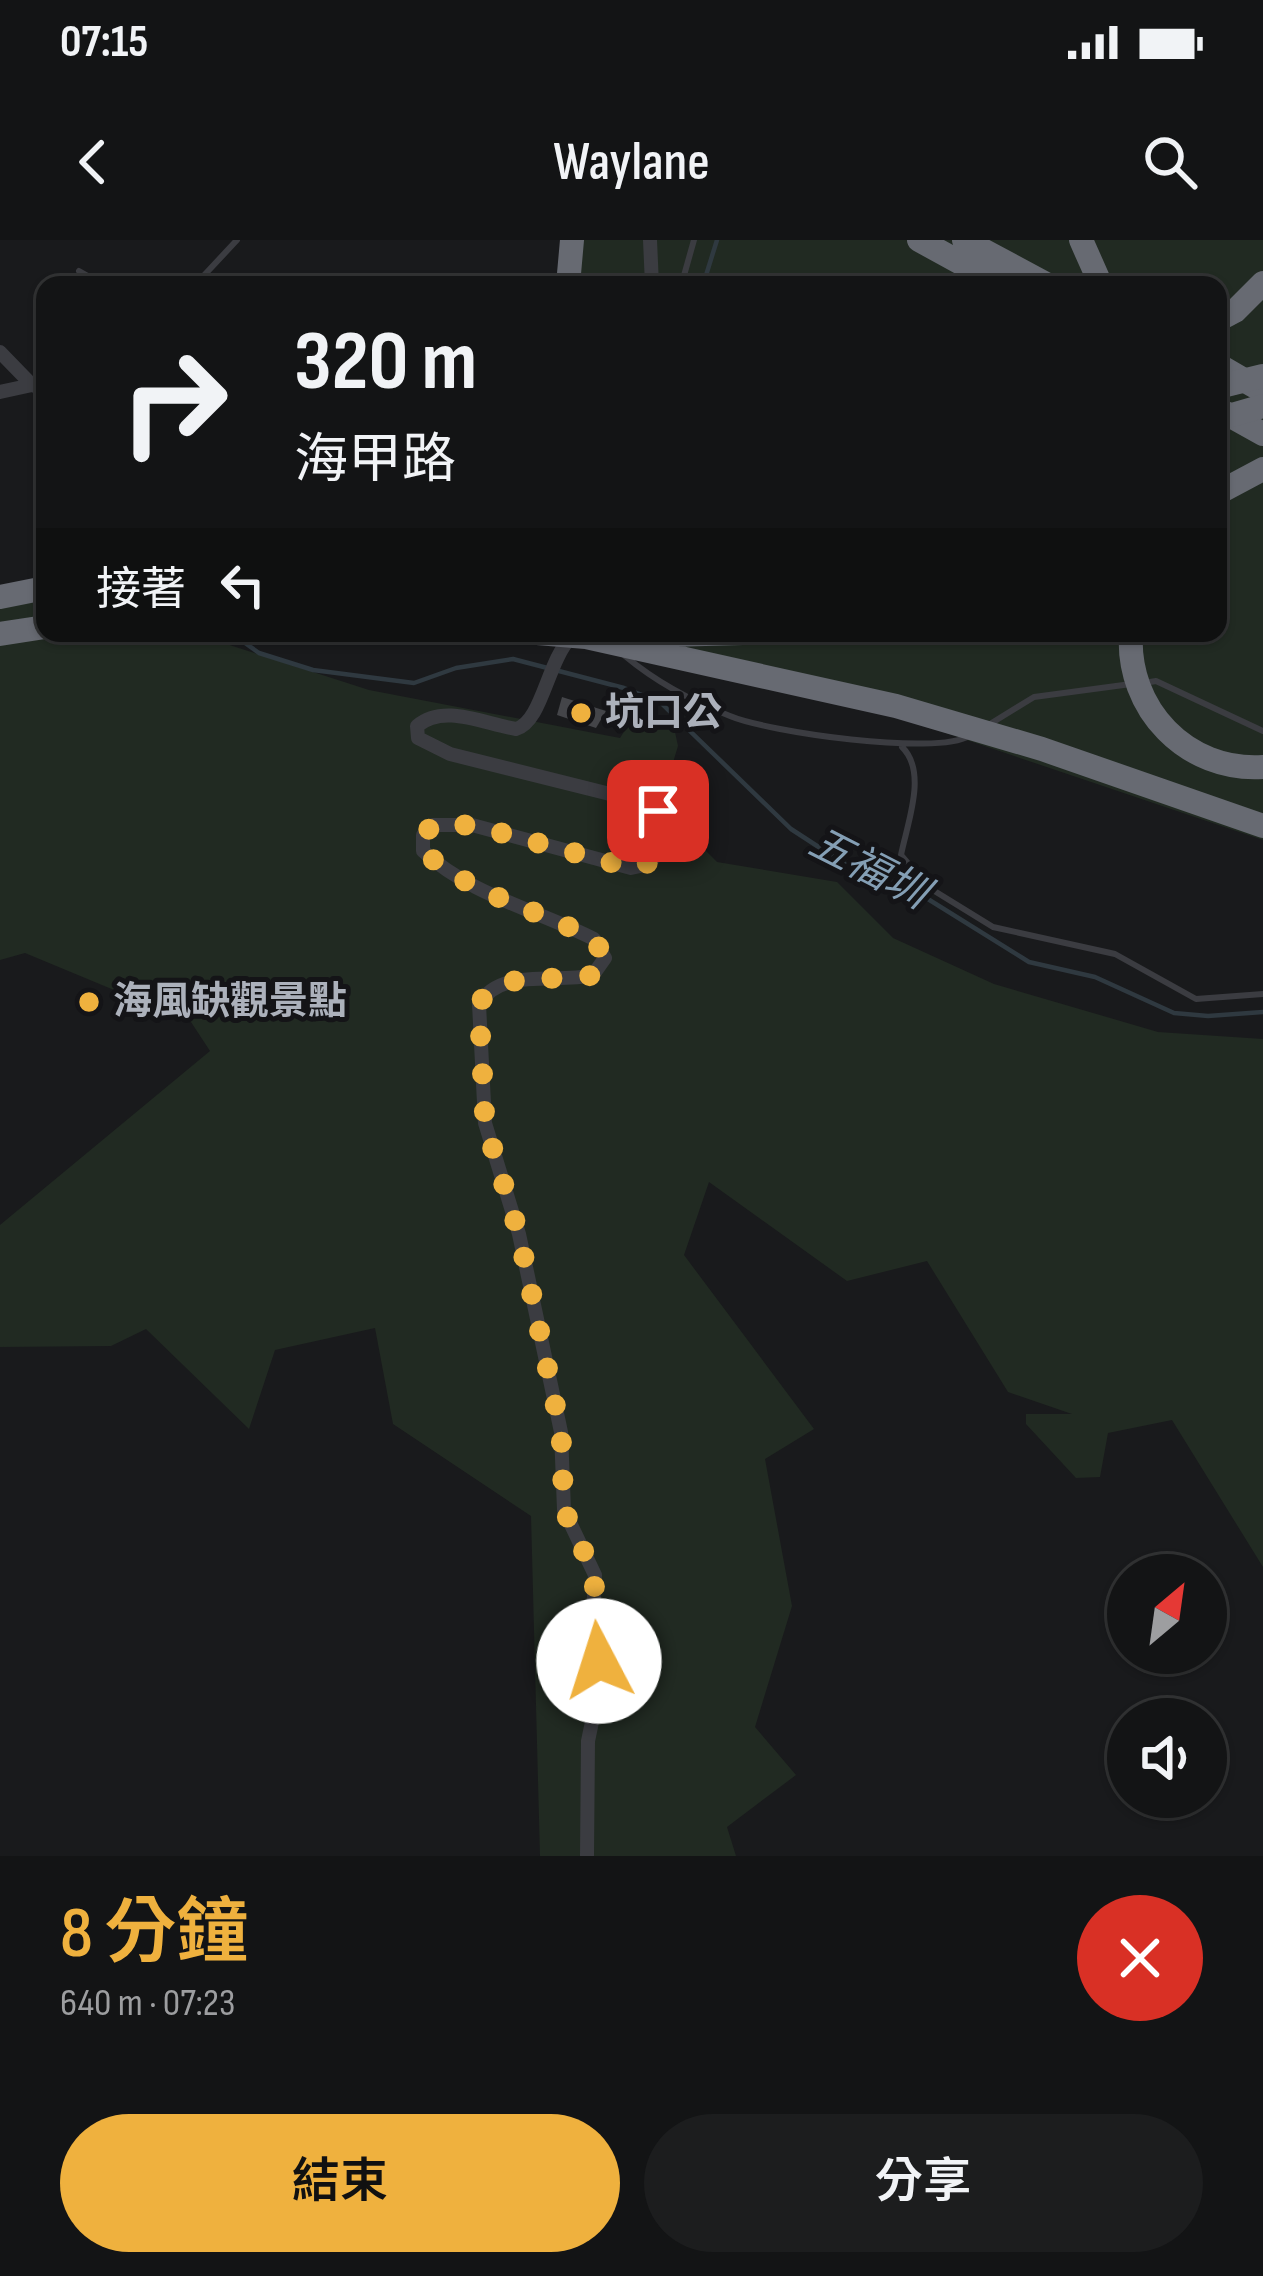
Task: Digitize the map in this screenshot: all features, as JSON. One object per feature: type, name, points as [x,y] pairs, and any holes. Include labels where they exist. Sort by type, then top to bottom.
[{"type":"highway","points":[[569,276],[572,240]]},
{"type":"highway","points":[[919,240],[985,276]]},
{"type":"highway","points":[[964,240],[1031,276]]},
{"type":"highway","points":[[1081,240],[1097,276]]},
{"type":"highway","points":[[1227,315],[1263,283]]},
{"type":"highway","points":[[1227,370],[1263,392]]},
{"type":"highway","points":[[1227,382],[1263,376]]},
{"type":"highway","points":[[1227,393],[1261,427]]},
{"type":"highway","points":[[1227,413],[1261,427]]},
{"type":"highway","points":[[1227,420],[1261,427]]},
{"type":"highway","points":[[1227,478],[1263,467]]},
{"type":"highway","points":[[1227,488],[1263,467]]},
{"type":"highway","points":[[0,598],[36,592]]},
{"type":"highway","points":[[0,634],[36,630]]},
{"type":"highway","points":[[621,642],[896,706],[1042,749],[1263,826]]},
{"type":"highway","points":[[1131,642],[1138,686],[1164,730],[1210,760],[1263,767]]},
{"type":"street","points":[[650,240],[652,276]]},
{"type":"street","points":[[0,352],[36,385]]},
{"type":"street","points":[[0,392],[36,387]]},
{"type":"street","points":[[572,642],[559,649],[527,726],[516,729],[446,714],[429,716],[417,726],[418,738],[450,754],[627,795],[658,811],[665,827],[661,852],[645,865],[631,868],[472,825],[433,825],[423,835],[423,851],[436,864],[462,881],[594,939],[605,958],[593,975],[504,981],[488,990],[479,1004],[485,1123],[519,1234],[561,1432],[564,1510],[595,1575],[592,1635],[601,1679],[589,1741],[587,1856]]},
{"type":"lane","points":[[203,276],[237,240]]},
{"type":"lane","points":[[684,276],[694,240]]},
{"type":"lane","points":[[79,271],[88,276]]},
{"type":"lane","points":[[600,642],[683,694],[734,718],[899,745],[956,744],[1034,698],[1156,681],[1263,731]]},
{"type":"lane","points":[[899,745],[911,756],[916,779],[901,855],[928,887],[993,927],[1115,954],[1196,999],[1263,994]]},
{"type":"shaded area","points":[[561,240],[1263,240],[1263,840],[857,703],[656,661],[663,642],[1227,642],[1227,276],[557,276]]},
{"type":"shaded area","points":[[0,596],[36,603],[36,642],[220,642],[369,690],[620,738],[632,719],[652,714],[675,732],[678,746],[672,766],[690,835],[717,862],[837,882],[893,938],[994,984],[1158,1032],[1263,1039],[1263,1567],[1172,1420],[1108,1433],[1100,1477],[1076,1478],[1026,1424],[1026,1414],[1072,1414],[1008,1392],[927,1261],[847,1281],[709,1182],[684,1255],[814,1429],[765,1459],[792,1606],[755,1727],[796,1775],[727,1827],[736,1856],[540,1856],[531,1516],[393,1424],[375,1328],[275,1350],[249,1429],[146,1329],[111,1346],[0,1347],[0,1225],[210,1051],[191,1022],[25,953],[0,960]]},
{"type":"building","name":"坑口公","points":[[562,697],[606,711],[596,728],[557,715]]},
{"type":"waterway","points":[[706,276],[717,240]]},
{"type":"waterway","name":"五福圳","points":[[244,642],[259,653],[313,670],[414,683],[456,668],[513,659],[624,688],[660,702],[791,829],[854,870],[907,886],[1029,962],[1095,977],[1174,1013],[1263,1012]]},
{"type":"place","name":"坑口公","points":[[581,713]]},
{"type":"place","name":"海風缺觀景點","points":[[89,1002]]},
{"type":"route","points":[[599,1661],[592,1635],[595,1575],[564,1510],[561,1432],[519,1234],[485,1123],[479,1004],[488,990],[504,981],[578,979],[593,975],[605,958],[594,939],[462,881],[436,864],[423,851],[423,835],[433,825],[472,825],[631,868],[645,865],[661,852],[665,827],[658,811]]}]
